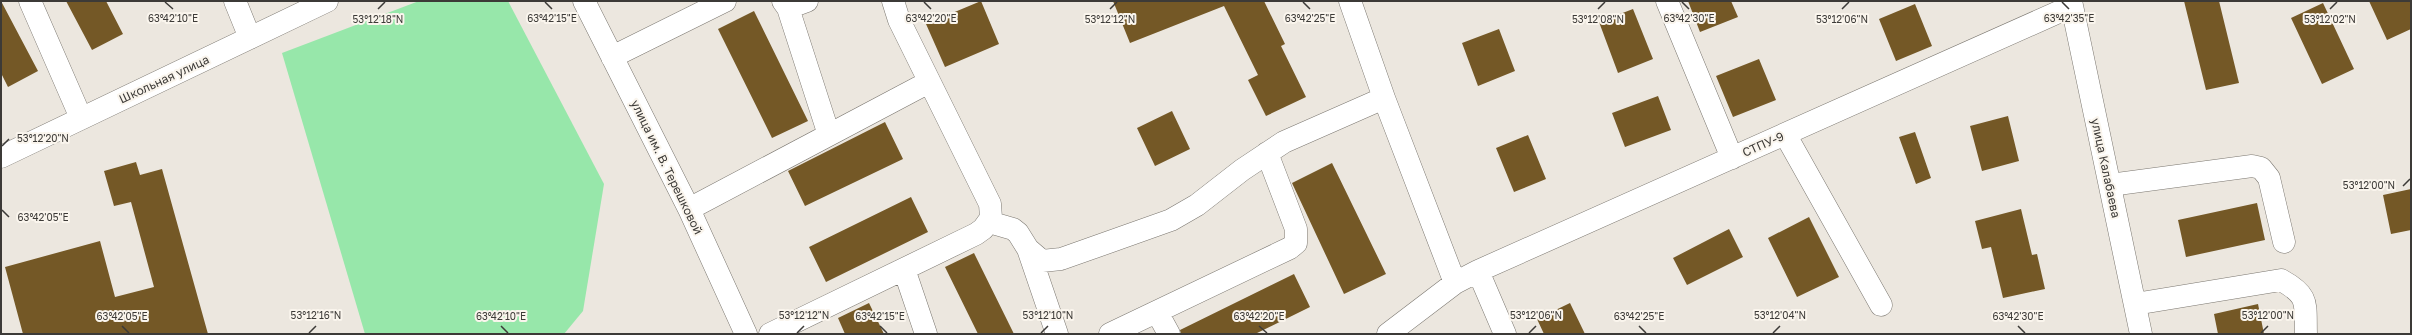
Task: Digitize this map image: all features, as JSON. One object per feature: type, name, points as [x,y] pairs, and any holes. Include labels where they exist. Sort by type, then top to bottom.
[{"type":"street","points":[[30,1],[81,118]]},
{"type":"street","points":[[235,1],[250,38]]},
{"type":"street","name":"Школьная улица","points":[[1,158],[81,118],[327,1]]},
{"type":"street","name":"улица им. В. Терешковой","points":[[584,1],[689,209],[746,334]]},
{"type":"street","points":[[612,57],[725,1]]},
{"type":"street","points":[[770,334],[976,234],[989,222],[992,212],[990,204],[929,82],[892,1]]},
{"type":"street","points":[[1350,1],[1384,98],[1455,283]]},
{"type":"street","points":[[1667,1],[1732,158]]},
{"type":"street","points":[[793,3],[829,135]]},
{"type":"street","name":"СТПУ-9","points":[[1388,334],[1455,283],[1478,271],[1732,158],[2072,3]]},
{"type":"street","name":"улица Калабаева","points":[[2072,3],[2141,334]]},
{"type":"street","points":[[689,209],[929,82]]},
{"type":"street","points":[[1028,250],[1042,261],[1061,259],[1171,220],[1197,205],[1242,170],[1284,142],[1384,98]]},
{"type":"street","points":[[1785,134],[1881,305]]},
{"type":"street","points":[[1110,334],[1290,248],[1296,243],[1296,229],[1267,153]]},
{"type":"street","points":[[2110,185],[2252,166],[2261,168],[2269,178],[2284,242]]},
{"type":"street","points":[[989,222],[1013,229],[1018,233],[1028,250],[1057,334]]},
{"type":"street","points":[[904,269],[926,334]]},
{"type":"street","points":[[1478,271],[1505,334]]},
{"type":"street","points":[[2135,304],[2280,280],[2295,288],[2305,300],[2306,334]]},
{"type":"street","points":[[1157,312],[1169,334]]},
{"type":"green space","points":[[419,1],[508,1],[604,184],[583,311],[564,334],[365,334],[282,53]]},
{"type":"building","points":[[1,1],[38,71],[8,87],[1,73]]},
{"type":"building","points":[[66,1],[106,1],[123,34],[92,50]]},
{"type":"building","points":[[981,1],[999,44],[945,67],[926,24]]},
{"type":"building","points":[[1113,1],[1264,1],[1285,44],[1281,46],[1306,97],[1266,116],[1248,80],[1258,75],[1224,6],[1130,43]]},
{"type":"building","points":[[1688,1],[1731,1],[1738,17],[1700,32]]},
{"type":"building","points":[[2184,1],[2219,1],[2239,83],[2206,90]]},
{"type":"building","points":[[2369,1],[2411,1],[2411,29],[2387,40]]},
{"type":"building","points":[[2323,3],[2354,69],[2322,84],[2291,18]]},
{"type":"building","points":[[1915,4],[1932,46],[1896,61],[1879,19]]},
{"type":"building","points":[[1633,9],[1653,59],[1618,73],[1599,22]]},
{"type":"building","points":[[754,11],[808,121],[772,138],[718,29]]},
{"type":"building","points":[[1499,29],[1515,71],[1478,86],[1462,43]]},
{"type":"building","points":[[1759,59],[1776,100],[1733,117],[1716,76]]},
{"type":"building","points":[[1658,96],[1671,130],[1625,147],[1612,113]]},
{"type":"building","points":[[1172,111],[1190,149],[1155,166],[1137,128]]},
{"type":"building","points":[[2008,116],[2019,161],[1982,171],[1970,126]]},
{"type":"building","points":[[885,122],[903,159],[805,206],[788,171]]},
{"type":"building","points":[[1915,132],[1931,178],[1916,184],[1899,137]]},
{"type":"building","points":[[1528,135],[1546,179],[1514,192],[1496,148]]},
{"type":"building","points":[[136,162],[140,175],[162,169],[208,334],[23,334],[5,267],[100,241],[115,297],[154,287],[131,202],[114,206],[104,171]]},
{"type":"building","points":[[1332,163],[1386,274],[1344,294],[1292,183]]},
{"type":"building","points":[[2411,189],[2411,230],[2391,234],[2383,195]]},
{"type":"building","points":[[911,197],[928,232],[826,282],[809,247]]},
{"type":"building","points":[[2257,203],[2265,240],[2186,257],[2178,220]]},
{"type":"building","points":[[2021,209],[2032,255],[2037,254],[2045,289],[2003,298],[1991,247],[1982,249],[1975,221]]},
{"type":"building","points":[[1809,217],[1839,277],[1797,297],[1768,238]]},
{"type":"building","points":[[1729,229],[1743,257],[1687,285],[1673,258]]},
{"type":"building","points":[[974,253],[1014,334],[978,334],[945,267]]},
{"type":"building","points":[[1294,274],[1310,307],[1255,334],[1181,334],[1180,330]]},
{"type":"building","points":[[869,303],[884,334],[845,334],[838,318]]},
{"type":"building","points":[[1570,303],[1585,334],[1544,334],[1537,319]]},
{"type":"building","points":[[2258,304],[2264,334],[2218,334],[2214,314]]}]
